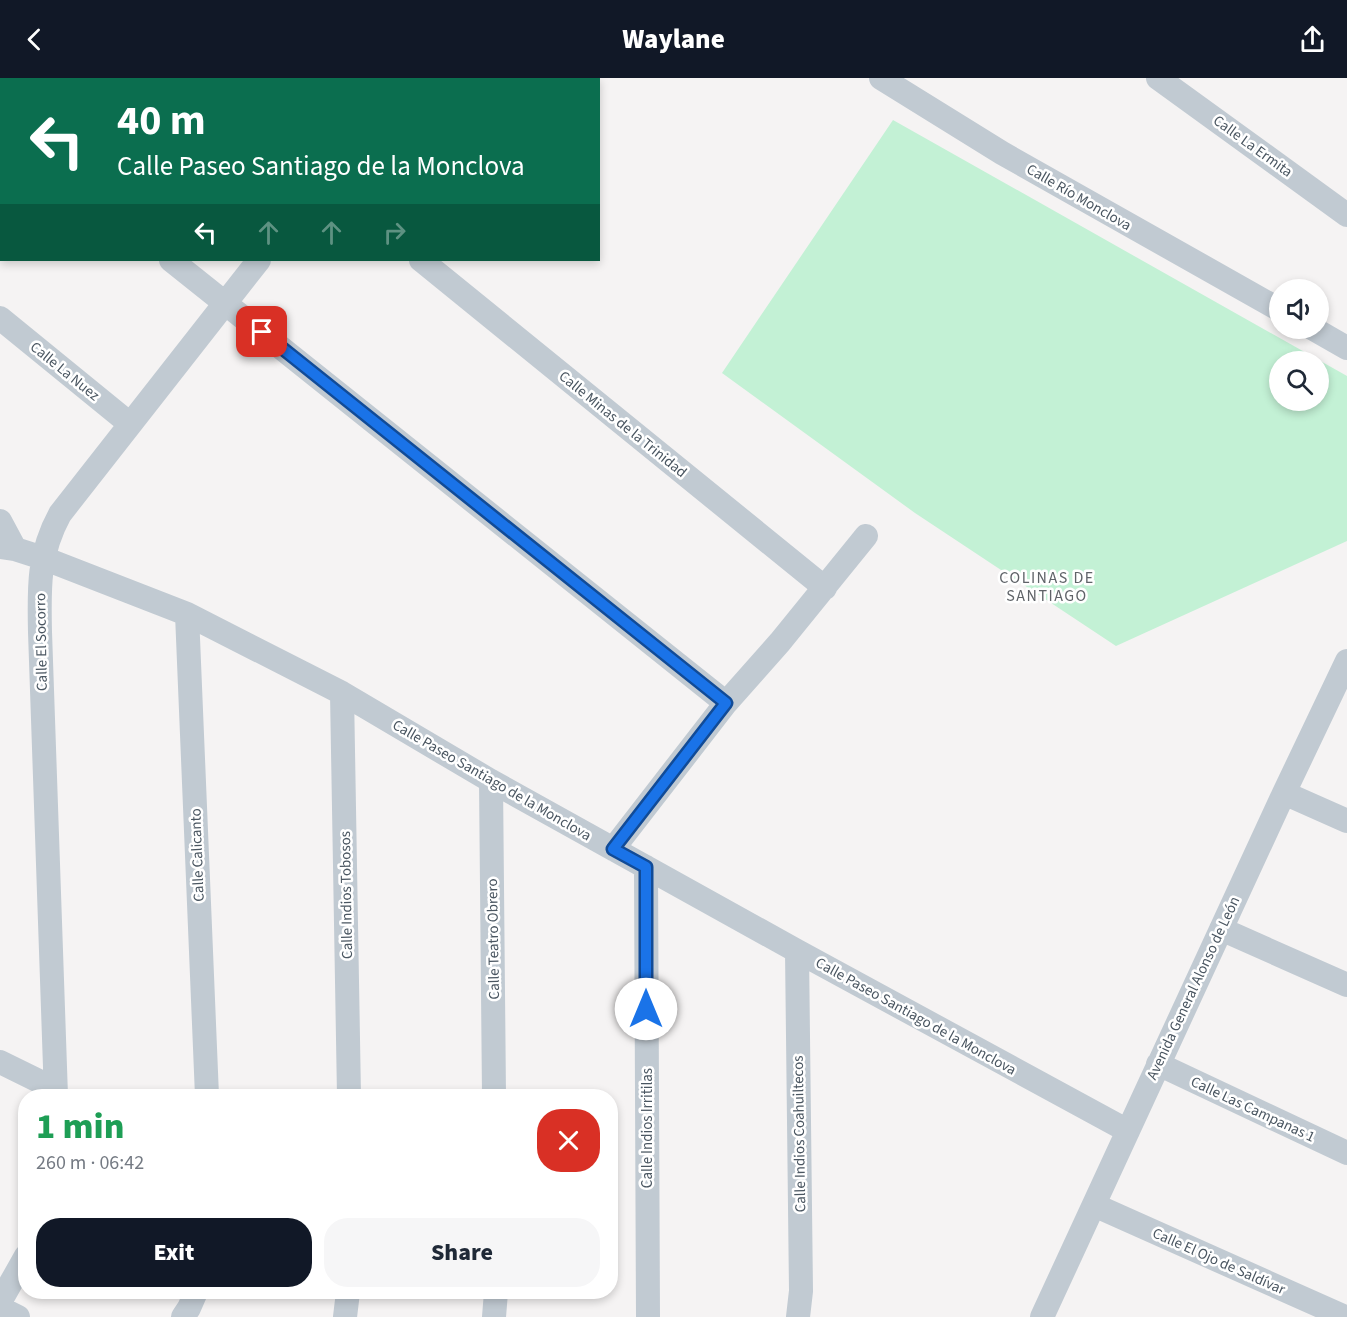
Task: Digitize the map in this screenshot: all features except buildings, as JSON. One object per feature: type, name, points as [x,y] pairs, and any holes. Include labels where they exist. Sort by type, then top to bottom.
[{"type":"street","name":"Calle Río Monclova","points":[[881,78],[1002,153],[1269,304]]},
{"type":"street","name":"Calle La Ermita","points":[[1158,78],[1347,215]]},
{"type":"street","points":[[172,261],[726,703]]},
{"type":"street","name":"Calle El Socorro","points":[[56,1089],[40,632],[39,588],[43,558],[50,534],[60,514],[258,261]]},
{"type":"street","name":"Calle Minas de la Trinidad","points":[[423,261],[825,588]]},
{"type":"street","name":"Calle La Nuez","points":[[0,318],[130,424]]},
{"type":"street","points":[[1329,338],[1347,348]]},
{"type":"street","points":[[0,521],[7,548]]},
{"type":"street","points":[[613,849],[726,703],[825,588],[866,536]]},
{"type":"street","name":"Calle Paseo Santiago de la Monclova","points":[[7,548],[43,558],[187,614],[342,693],[491,781],[613,849],[1128,1131]]},
{"type":"street","name":"Calle Calicanto","points":[[187,614],[207,1089]]},
{"type":"street","name":"Avenida General Alonso de León","points":[[1042,1317],[1347,660]]},
{"type":"street","name":"Calle Indios Tobosos","points":[[342,693],[349,1089]]},
{"type":"street","name":"Calle Teatro Obrero","points":[[491,781],[494,1089]]},
{"type":"street","points":[[1284,793],[1347,822]]},
{"type":"street","name":"Calle Indios Irritilas","points":[[646,867],[648,1317]]},
{"type":"street","points":[[1221,929],[1347,985]]},
{"type":"street","name":"Calle Indios Coahuiltecos","points":[[797,951],[801,1291],[798,1317]]},
{"type":"street","points":[[0,1062],[49,1089]]},
{"type":"street","name":"Calle Las Campanas 1","points":[[1158,1064],[1347,1153]]},
{"type":"street","name":"Calle El Ojo de Saldívar","points":[[1094,1205],[1345,1317]]},
{"type":"street","points":[[0,1302],[18,1270]]},
{"type":"street","points":[[183,1317],[193,1299]]},
{"type":"street","points":[[345,1317],[347,1299]]},
{"type":"street","points":[[494,1317],[495,1299]]},
{"type":"street","points":[[0,1308],[18,1317]]},
{"type":"green space","points":[[893,120],[1269,332],[1269,339],[1281,339],[1303,351],[1269,351],[1269,411],[1329,411],[1329,366],[1347,376],[1347,541],[1116,646],[915,513],[722,373]]},
{"type":"district","name":"COLINAS DE SANTIAGO","points":[[1047,586]]},
{"type":"route","points":[[262,332],[726,703],[613,849],[646,867],[646,1009]]}]
